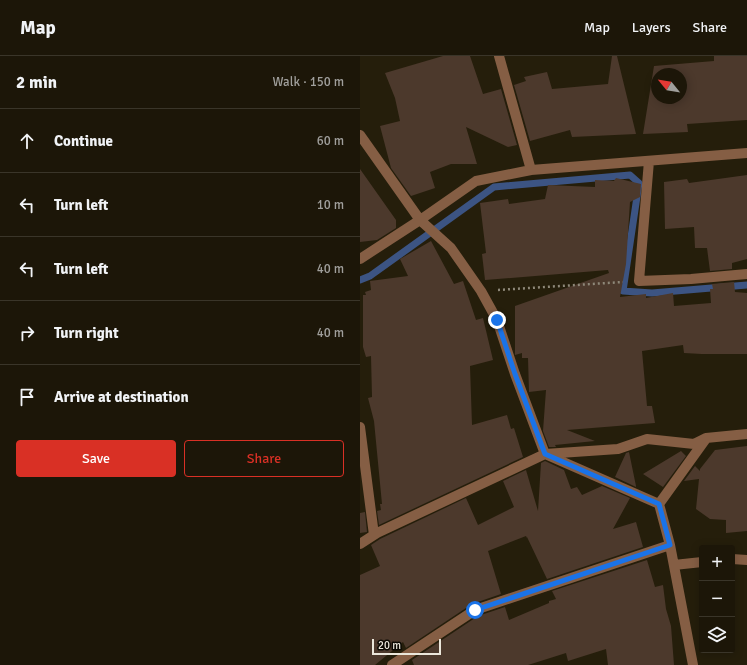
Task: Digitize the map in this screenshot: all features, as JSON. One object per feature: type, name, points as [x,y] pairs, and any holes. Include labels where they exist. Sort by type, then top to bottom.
[{"type":"street","points":[[500,56],[531,170]]},
{"type":"street","points":[[360,135],[420,220],[451,248],[481,290],[497,320],[515,374],[545,454],[659,504]]},
{"type":"street","points":[[360,259],[476,181],[531,170],[747,153]]},
{"type":"street","points":[[649,161],[639,281],[691,279],[747,274]]},
{"type":"street","points":[[360,427],[374,535]]},
{"type":"street","points":[[360,544],[374,535],[545,454],[618,449],[647,439],[694,444],[706,438],[747,434]]},
{"type":"street","points":[[659,504],[706,438]]},
{"type":"street","points":[[659,504],[670,545],[693,665]]},
{"type":"street","points":[[392,665],[475,610],[670,545]]},
{"type":"street","points":[[735,560],[747,560]]},
{"type":"street","points":[[674,565],[699,562]]},
{"type":"path","points":[[481,290],[639,281]]},
{"type":"building","points":[[443,56],[470,56],[483,94],[501,89],[517,145],[508,147],[466,127],[477,164],[451,164],[430,172],[435,188],[411,196],[391,168],[380,126],[400,121],[395,98],[385,73]]},
{"type":"building","points":[[612,56],[617,56],[636,134],[572,137],[570,130],[530,141],[514,85],[526,81],[524,77],[547,72],[552,89],[608,84]]},
{"type":"building","points":[[714,56],[747,56],[747,120],[687,124],[688,132],[643,134],[651,85],[651,104],[687,104],[687,68],[654,68],[654,66],[714,61]]},
{"type":"building","points":[[360,169],[396,220],[396,228],[377,240],[360,242]]},
{"type":"building","points":[[747,175],[747,259],[732,263],[732,269],[710,271],[707,248],[695,248],[694,227],[665,229],[664,182],[687,179],[689,183]]},
{"type":"building","points":[[616,178],[641,184],[640,197],[630,202],[626,264],[620,297],[646,294],[646,298],[673,293],[674,306],[711,303],[710,289],[713,289],[712,284],[734,282],[735,292],[747,293],[747,354],[684,353],[683,345],[642,351],[647,406],[652,406],[655,423],[567,430],[595,441],[555,445],[556,447],[549,447],[543,431],[546,390],[529,392],[528,358],[522,358],[522,353],[515,355],[515,306],[609,273],[608,270],[485,280],[482,254],[486,253],[480,203],[508,199],[509,204],[545,199],[548,185],[595,187],[595,180],[614,181]]},
{"type":"building","points":[[431,241],[454,284],[463,281],[476,320],[483,318],[493,360],[470,366],[472,425],[507,415],[511,429],[514,428],[523,457],[379,525],[377,511],[381,510],[380,504],[382,504],[374,421],[368,398],[372,397],[371,356],[366,357],[363,347],[363,295],[366,295],[365,292],[371,290],[370,281],[408,276],[400,259]]},
{"type":"building","points":[[747,446],[747,531],[726,533],[726,520],[710,519],[696,509],[699,479],[684,481],[695,466],[700,471],[715,450]]},
{"type":"building","points":[[681,451],[686,456],[663,487],[643,474]]},
{"type":"building","points":[[629,452],[636,487],[615,477],[626,453]]},
{"type":"building","points":[[545,461],[564,470],[571,489],[577,487],[582,495],[602,486],[630,498],[613,529],[636,522],[643,547],[547,579],[526,536],[488,551],[501,594],[472,604],[406,648],[403,642],[375,665],[360,665],[360,575],[380,566],[371,545],[380,539],[466,498],[478,525],[514,507],[503,481],[526,470],[538,511],[541,463]]},
{"type":"building","points":[[365,512],[367,532],[360,533],[360,513]]},
{"type":"building","points":[[647,560],[655,587],[663,585],[666,609],[671,626],[674,665],[608,665],[606,649],[568,661],[566,653],[528,665],[414,665],[412,660],[478,616],[505,607],[509,620],[556,599],[552,591]]},
{"type":"waterway","points":[[360,280],[370,276],[494,187],[630,175],[639,183],[623,291],[652,293],[747,285]]},
{"type":"route","points":[[475,610],[670,545],[659,504],[545,454],[515,374],[497,320]]}]
